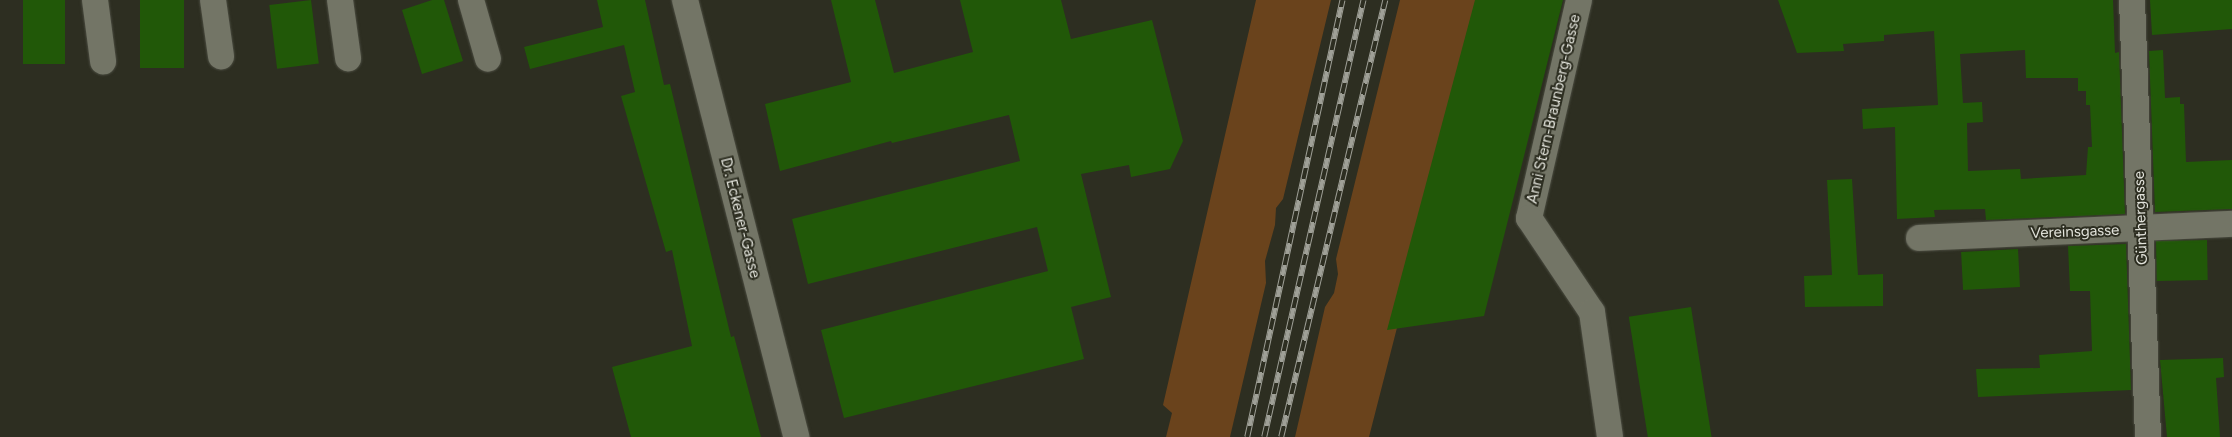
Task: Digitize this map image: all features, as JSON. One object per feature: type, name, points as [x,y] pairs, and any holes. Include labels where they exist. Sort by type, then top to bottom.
[{"type":"street","points":[[95,0],[103,61]]},
{"type":"street","points":[[213,0],[221,56]]},
{"type":"street","points":[[340,0],[348,58]]},
{"type":"street","points":[[470,0],[488,59]]},
{"type":"street","name":"Dr. Eckener-Gasse","points":[[685,0],[796,437]]},
{"type":"street","name":"Anni Stern-Braunberg-Gasse","points":[[1579,0],[1528,218],[1592,312],[1610,437]]},
{"type":"street","name":"Günthergasse","points":[[2132,0],[2142,229],[2148,437]]},
{"type":"street","name":"Vereinsgasse","points":[[1919,238],[2232,224]]},
{"type":"shaded area","points":[[1256,0],[1331,0],[1283,199],[1276,208],[1275,225],[1265,261],[1266,283],[1230,437],[1166,437],[1172,413],[1163,405]]},
{"type":"shaded area","points":[[1400,0],[1481,0],[1369,437],[1295,437],[1325,307],[1334,293],[1338,274],[1336,259]]},
{"type":"building","points":[[23,0],[65,0],[65,64],[23,64]]},
{"type":"building","points":[[140,0],[184,0],[184,68],[140,68]]},
{"type":"building","points":[[311,0],[319,64],[277,69],[269,5]]},
{"type":"building","points":[[432,0],[444,0],[463,61],[422,74],[402,10]]},
{"type":"building","points":[[597,0],[645,0],[664,85],[670,84],[731,337],[734,336],[761,437],[631,437],[612,367],[692,346],[672,250],[666,252],[621,96],[635,92],[624,45],[530,69],[524,47],[603,27]]},
{"type":"building","points":[[831,0],[875,0],[894,73],[973,52],[960,0],[1061,0],[1071,39],[1152,20],[1183,141],[1170,169],[1131,177],[1129,165],[1081,174],[1111,297],[1071,307],[1084,359],[844,418],[821,330],[1048,271],[1037,227],[808,284],[792,219],[1020,161],[1009,115],[892,143],[891,141],[780,171],[765,104],[851,82]]},
{"type":"building","points":[[1475,0],[1563,0],[1484,316],[1387,330]]},
{"type":"building","points":[[1778,0],[2113,0],[2115,53],[2119,52],[2125,214],[1986,220],[1985,209],[1934,210],[1935,217],[1897,219],[1895,127],[1863,129],[1862,109],[1938,105],[1934,31],[1884,35],[1884,41],[1843,44],[1844,51],[1797,53]],"holes":[[[2025,50],[2026,78],[2078,78],[2078,91],[2086,91],[2086,105],[2090,105],[2092,147],[2088,147],[2086,175],[2021,179],[2020,169],[1968,171],[1967,123],[1983,122],[1982,102],[1963,103],[1960,54]]]},
{"type":"building","points":[[2150,0],[2232,0],[2232,29],[2152,35]]},
{"type":"building","points":[[2163,50],[2165,98],[2180,97],[2180,104],[2184,104],[2186,162],[2232,160],[2232,209],[2155,212],[2149,51]]},
{"type":"building","points":[[1852,179],[1858,275],[1883,274],[1883,306],[1805,307],[1804,276],[1832,275],[1827,180]]},
{"type":"building","points":[[2207,240],[2208,280],[2157,281],[2156,241]]},
{"type":"building","points":[[2126,244],[2131,390],[1978,397],[1976,369],[2040,368],[2039,355],[2092,351],[2090,291],[2070,291],[2068,246]]},
{"type":"building","points":[[2018,249],[2020,287],[1963,290],[1961,252]]},
{"type":"building","points":[[1691,307],[1712,437],[1648,437],[1629,317]]},
{"type":"building","points":[[2223,358],[2224,377],[2216,378],[2220,437],[2167,437],[2160,360]]},
{"type":"railway","points":[[1247,437],[1342,0]]},
{"type":"railway","points":[[1264,437],[1363,0]]},
{"type":"railway","points":[[1281,437],[1385,0]]}]
